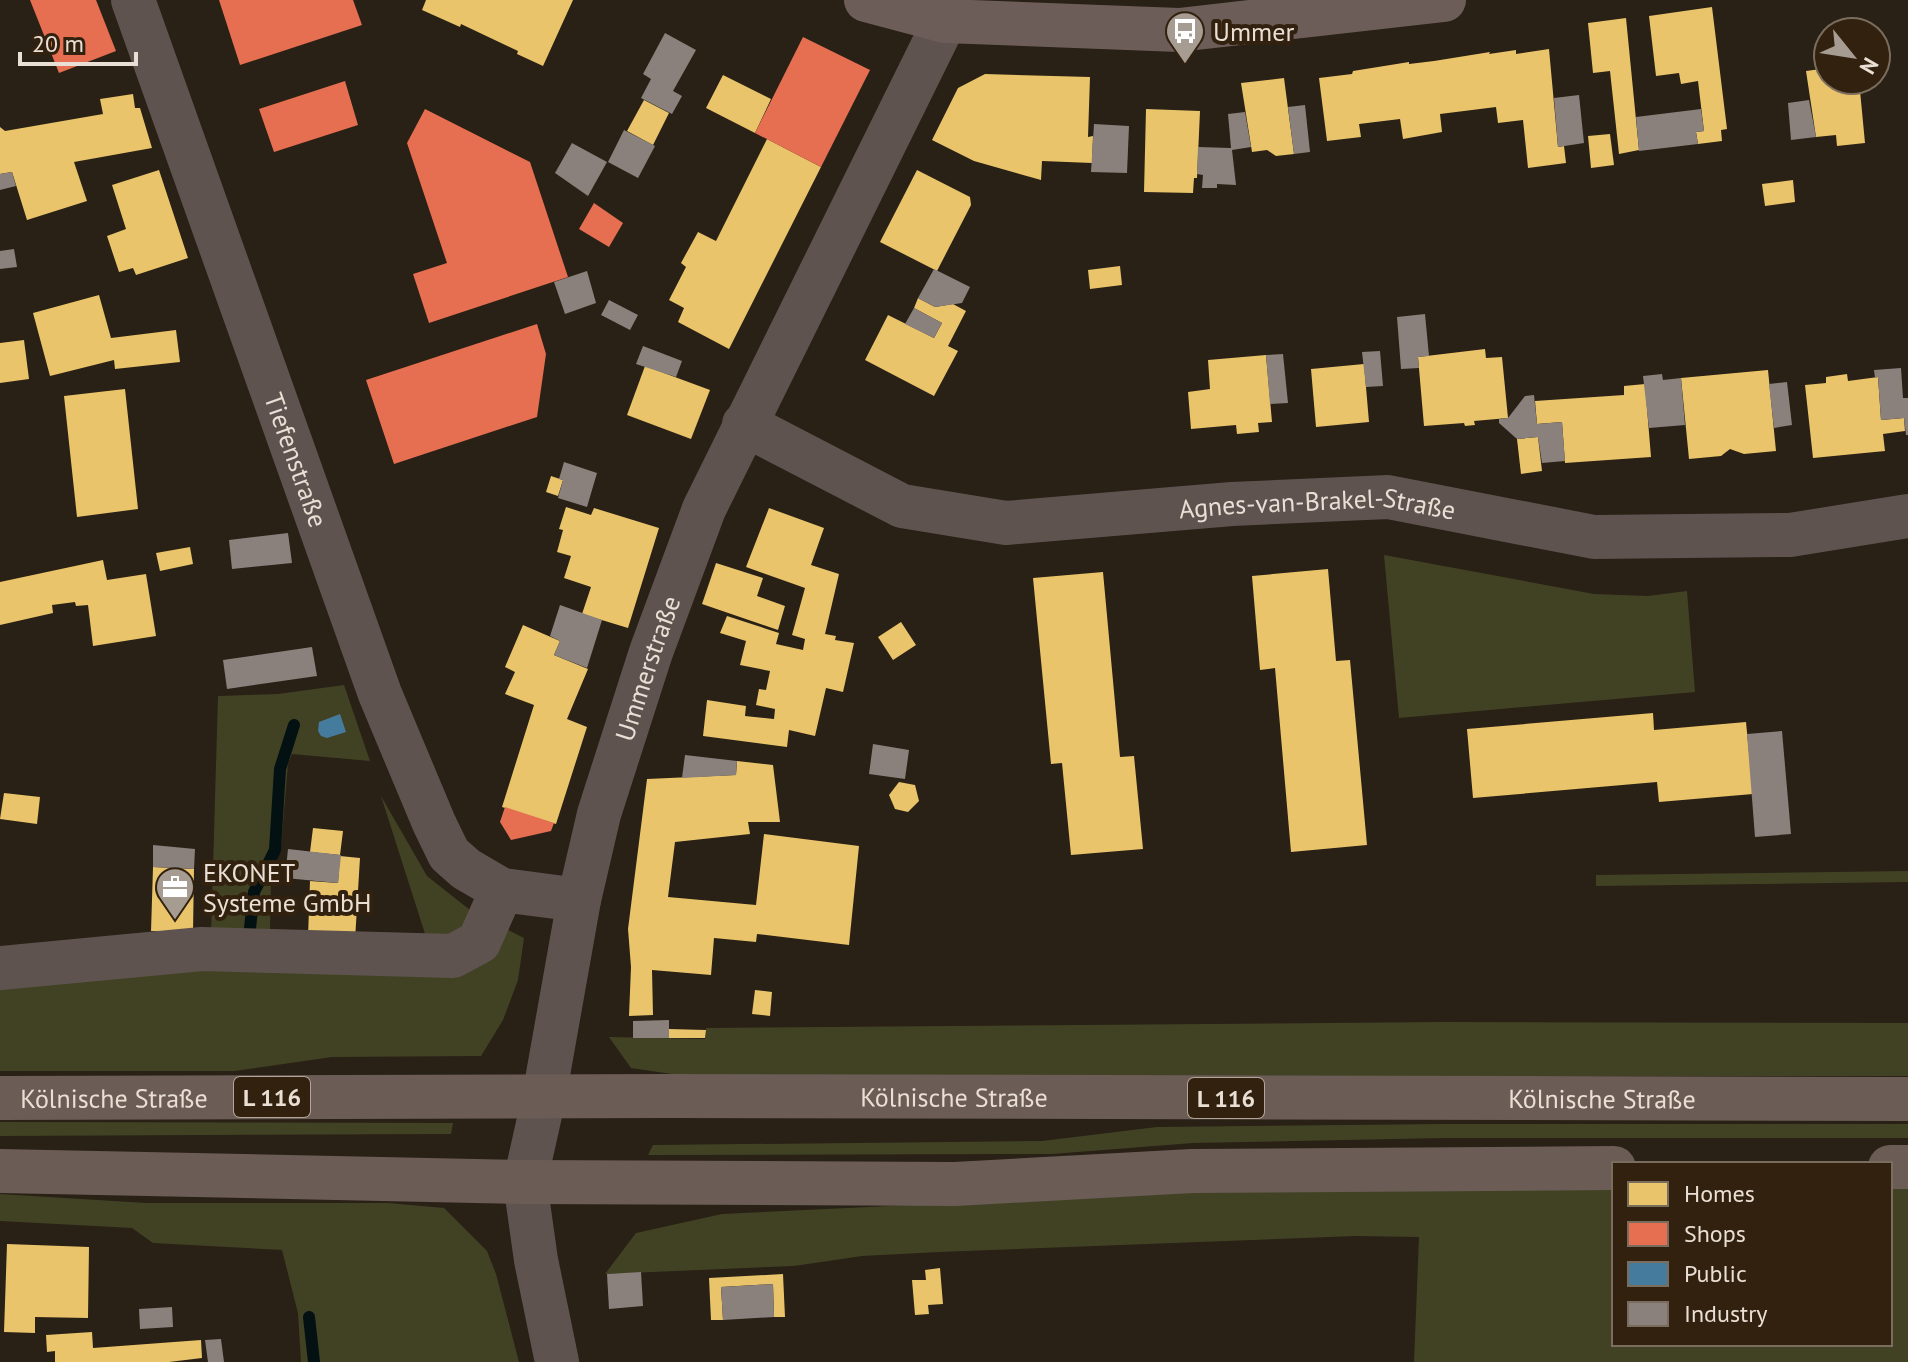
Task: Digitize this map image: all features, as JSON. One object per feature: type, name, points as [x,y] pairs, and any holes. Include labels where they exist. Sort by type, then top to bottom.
[{"type":"main road","points":[[866,0],[945,21],[1179,30],[1444,0]]},
{"type":"main road","name":"Kölnische Straße","points":[[0,1098],[1908,1099]]},
{"type":"main road","points":[[0,1171],[525,1182],[955,1184],[1192,1171],[1612,1168]]},
{"type":"street","name":"Tiefenstraße","points":[[133,0],[380,694],[449,854],[466,869],[502,890],[579,900]]},
{"type":"street","name":"Ummerstraße","points":[[557,1362],[536,1260],[525,1182],[544,1097],[579,900],[599,814],[651,652],[704,509],[945,21]]},
{"type":"street","name":"Agnes-van-Brakel-Straße","points":[[744,424],[902,506],[1006,523],[1232,504],[1388,497],[1594,537],[1790,535],[1908,516]]},
{"type":"street","points":[[0,968],[202,949],[453,956],[479,942],[502,890]]},
{"type":"green space","points":[[1384,555],[1594,594],[1648,596],[1687,591],[1695,692],[1399,718]]},
{"type":"green space","points":[[344,685],[370,761],[292,754],[288,764],[281,848],[271,872],[270,936],[211,937],[218,696],[278,694]]},
{"type":"green space","points":[[381,796],[427,876],[475,914],[462,935],[427,940]]},
{"type":"green space","points":[[1908,871],[1908,882],[1596,886],[1596,875]]},
{"type":"green space","points":[[502,927],[524,938],[518,980],[503,1020],[481,1056],[332,1057],[235,1071],[0,1071],[0,977],[212,960],[429,969]]},
{"type":"green space","points":[[1444,1022],[1908,1023],[1908,1076],[685,1076],[631,1068],[609,1037],[705,1039],[706,1028]]},
{"type":"green space","points":[[0,1122],[453,1123],[451,1134],[0,1136]]},
{"type":"green space","points":[[1908,1124],[1908,1138],[1444,1138],[1193,1143],[1052,1154],[648,1155],[653,1145],[1042,1141],[1157,1127]]},
{"type":"green space","points":[[1612,1189],[1612,1346],[1892,1346],[1892,1189],[1908,1189],[1908,1362],[1414,1362],[1419,1237],[1356,1236],[939,1252],[862,1256],[794,1266],[605,1274],[636,1233],[722,1214],[1209,1191]]},
{"type":"green space","points":[[0,1194],[146,1203],[388,1203],[444,1208],[487,1251],[519,1362],[301,1362],[298,1313],[282,1250],[153,1243],[132,1228],[0,1221]]},
{"type":"building: Homes","points":[[426,0],[573,0],[543,66],[461,24],[460,27],[422,10]]},
{"type":"building: Homes","points":[[1712,7],[1727,129],[1721,130],[1722,141],[1698,144],[1696,132],[1704,131],[1698,81],[1681,84],[1679,73],[1656,76],[1649,16]]},
{"type":"building: Homes","points":[[1626,18],[1639,150],[1619,154],[1610,71],[1593,73],[1588,23]]},
{"type":"building: Homes","points":[[1549,49],[1558,147],[1564,146],[1566,163],[1528,168],[1523,120],[1498,123],[1496,107],[1440,114],[1442,132],[1403,139],[1400,119],[1359,124],[1361,137],[1327,141],[1319,78],[1409,62],[1490,52],[1516,50],[1516,54]]},
{"type":"building: Homes","points":[[1812,70],[1812,96],[1861,96],[1865,143],[1837,146],[1836,135],[1816,137],[1806,71]]},
{"type":"building: Homes","points":[[985,74],[1090,77],[1088,137],[1093,136],[1092,163],[1042,161],[1041,180],[974,161],[932,140],[958,88]]},
{"type":"building: Homes","points":[[723,75],[771,99],[755,133],[706,108]]},
{"type":"building: Homes","points":[[1284,78],[1294,154],[1276,156],[1267,150],[1252,152],[1241,83]]},
{"type":"building: Homes","points":[[133,94],[135,108],[140,108],[152,148],[74,162],[87,201],[27,220],[12,172],[0,174],[0,127],[5,131],[103,114],[100,99]]},
{"type":"building: Homes","points":[[644,100],[669,113],[653,145],[627,131]]},
{"type":"building: Homes","points":[[1146,109],[1200,111],[1197,178],[1194,178],[1193,193],[1144,192]]},
{"type":"building: Homes","points":[[1610,134],[1614,165],[1591,168],[1588,136]]},
{"type":"building: Homes","points":[[767,139],[821,167],[729,349],[678,322],[684,308],[669,300],[686,267],[681,263],[698,232],[716,241]]},
{"type":"building: Homes","points":[[159,170],[188,258],[136,275],[133,268],[119,272],[107,236],[126,229],[112,185]]},
{"type":"building: Homes","points":[[917,170],[970,197],[971,205],[937,271],[880,242]]},
{"type":"building: Homes","points":[[1793,180],[1795,202],[1765,206],[1762,184]]},
{"type":"building: Homes","points":[[1120,266],[1122,285],[1090,289],[1088,270]]},
{"type":"building: Homes","points":[[99,295],[111,338],[176,330],[180,362],[115,369],[114,360],[50,376],[33,313]]},
{"type":"building: Homes","points":[[918,298],[935,307],[953,304],[966,311],[948,346],[958,351],[934,396],[865,360],[888,315],[934,338],[942,323],[914,308]]},
{"type":"building: Homes","points":[[24,340],[29,379],[0,383],[0,343]]},
{"type":"building: Homes","points":[[1485,349],[1486,358],[1502,357],[1508,418],[1474,421],[1475,425],[1465,426],[1464,423],[1424,426],[1418,357]]},
{"type":"building: Homes","points":[[1266,355],[1272,422],[1258,423],[1259,432],[1237,434],[1236,425],[1191,429],[1188,392],[1210,389],[1208,360]]},
{"type":"building: Homes","points":[[1364,364],[1369,422],[1316,427],[1311,369]]},
{"type":"building: Homes","points":[[645,366],[710,390],[691,439],[627,415]]},
{"type":"building: Homes","points":[[1768,370],[1776,451],[1744,454],[1730,449],[1721,456],[1689,459],[1681,378]]},
{"type":"building: Homes","points":[[1847,374],[1848,381],[1878,377],[1881,420],[1904,418],[1905,431],[1883,434],[1885,451],[1813,458],[1805,385],[1826,383],[1826,377]]},
{"type":"building: Homes","points":[[1645,384],[1651,457],[1565,463],[1562,422],[1537,424],[1535,401],[1624,395],[1624,386]]},
{"type":"building: Homes","points":[[125,389],[138,509],[77,517],[64,396]]},
{"type":"building: Homes","points":[[1538,437],[1542,471],[1521,474],[1517,439]]},
{"type":"building: Homes","points":[[551,476],[563,480],[558,496],[546,492]]},
{"type":"building: Homes","points":[[566,507],[591,515],[594,508],[659,528],[628,628],[582,614],[591,587],[564,578],[571,556],[557,552],[563,530],[559,529]]},
{"type":"building: Homes","points":[[769,508],[824,528],[811,565],[839,574],[825,634],[836,636],[835,640],[854,643],[843,692],[826,688],[815,736],[789,730],[787,747],[703,736],[707,700],[746,706],[745,716],[774,719],[775,709],[756,705],[759,689],[766,690],[770,671],[740,665],[746,641],[720,633],[727,616],[779,633],[776,644],[803,650],[805,639],[792,635],[805,588],[746,567]]},
{"type":"building: Homes","points":[[190,547],[193,564],[160,571],[156,553]]},
{"type":"building: Homes","points":[[103,560],[107,580],[146,574],[156,636],[93,646],[88,605],[76,606],[75,602],[52,605],[53,613],[0,625],[0,582]]},
{"type":"building: Homes","points":[[716,563],[763,578],[757,596],[785,606],[778,630],[702,604]]},
{"type":"building: Homes","points":[[1328,569],[1336,661],[1350,660],[1367,845],[1291,852],[1275,668],[1260,670],[1252,576]]},
{"type":"building: Homes","points":[[1103,572],[1120,757],[1134,756],[1143,849],[1071,855],[1062,763],[1051,764],[1033,578]]},
{"type":"building: Homes","points":[[901,622],[916,645],[893,660],[878,637]]},
{"type":"building: Homes","points":[[523,625],[560,641],[554,655],[588,669],[567,719],[587,727],[556,824],[502,807],[534,705],[505,694],[515,672],[505,667]]},
{"type":"building: Homes","points":[[1653,713],[1654,730],[1746,722],[1753,794],[1659,802],[1657,782],[1473,798],[1467,729]]},
{"type":"building: Homes","points":[[737,761],[773,765],[780,822],[748,822],[750,834],[675,842],[668,897],[756,905],[764,834],[859,846],[849,945],[757,934],[756,942],[714,938],[711,975],[652,970],[653,1015],[629,1016],[631,967],[628,929],[647,779],[736,775]]},
{"type":"building: Homes","points":[[899,782],[915,785],[919,801],[908,812],[895,809],[889,795]]},
{"type":"building: Homes","points":[[4,793],[40,797],[37,824],[0,819]]},
{"type":"building: Homes","points":[[313,828],[343,831],[340,855],[310,852]]},
{"type":"building: Homes","points":[[340,856],[360,858],[355,940],[308,937],[310,881],[338,883]]},
{"type":"building: Homes","points":[[153,867],[194,869],[193,932],[151,931]]},
{"type":"building: Homes","points":[[755,990],[772,992],[770,1016],[752,1014]]},
{"type":"building: Homes","points":[[669,1029],[706,1030],[705,1038],[669,1038]]},
{"type":"building: Homes","points":[[7,1244],[89,1247],[88,1318],[35,1317],[35,1333],[4,1332]]},
{"type":"building: Homes","points":[[940,1268],[943,1304],[928,1305],[929,1314],[915,1315],[912,1280],[926,1280],[925,1270]]},
{"type":"building: Homes","points":[[783,1274],[785,1317],[774,1317],[773,1284],[721,1287],[723,1320],[711,1320],[709,1278]]},
{"type":"building: Homes","points":[[92,1332],[93,1348],[201,1340],[202,1358],[169,1362],[55,1362],[55,1351],[47,1352],[46,1335]]},
{"type":"building: Shops","points":[[30,0],[96,0],[116,51],[59,73]]},
{"type":"building: Shops","points":[[219,0],[353,0],[362,25],[240,65]]},
{"type":"building: Shops","points":[[803,37],[870,70],[821,167],[755,133]]},
{"type":"building: Shops","points":[[345,81],[358,125],[274,152],[259,109]]},
{"type":"building: Shops","points":[[425,109],[530,162],[568,277],[429,323],[413,274],[447,263],[407,143]]},
{"type":"building: Shops","points":[[594,203],[623,223],[609,247],[579,229]]},
{"type":"building: Shops","points":[[537,324],[546,354],[537,417],[394,464],[366,380]]},
{"type":"building: Shops","points":[[505,807],[554,823],[551,831],[511,840],[500,822]]},
{"type":"building: Public","points":[[340,714],[346,732],[327,738],[321,736],[319,722]]},
{"type":"building: Industry","points":[[665,33],[696,50],[673,91],[682,96],[672,114],[641,98],[651,79],[643,74]]},
{"type":"building: Industry","points":[[1579,95],[1584,143],[1558,147],[1554,98]]},
{"type":"building: Industry","points":[[1809,100],[1816,137],[1791,140],[1788,103]]},
{"type":"building: Industry","points":[[1305,105],[1310,152],[1294,154],[1288,107]]},
{"type":"building: Industry","points":[[1701,109],[1704,131],[1696,132],[1698,144],[1639,151],[1636,117]]},
{"type":"building: Industry","points":[[1245,112],[1251,147],[1232,150],[1236,185],[1217,184],[1217,188],[1202,188],[1203,175],[1197,174],[1198,147],[1231,148],[1228,114]]},
{"type":"building: Industry","points":[[1094,124],[1129,126],[1127,173],[1091,172]]},
{"type":"building: Industry","points":[[624,130],[655,146],[638,178],[608,162]]},
{"type":"building: Industry","points":[[572,143],[607,162],[588,196],[555,173]]},
{"type":"building: Industry","points":[[12,172],[16,186],[0,190],[0,174]]},
{"type":"building: Industry","points":[[14,249],[17,267],[0,269],[0,251]]},
{"type":"building: Industry","points":[[934,269],[970,287],[962,303],[935,307],[918,298]]},
{"type":"building: Industry","points":[[587,271],[596,303],[565,314],[554,282]]},
{"type":"building: Industry","points":[[609,300],[638,315],[630,330],[601,315]]},
{"type":"building: Industry","points":[[914,308],[942,323],[934,338],[905,324]]},
{"type":"building: Industry","points":[[1425,314],[1429,356],[1418,357],[1419,368],[1401,369],[1397,317]]},
{"type":"building: Industry","points":[[643,346],[682,361],[676,377],[636,364]]},
{"type":"building: Industry","points":[[1380,351],[1383,386],[1366,387],[1362,352]]},
{"type":"building: Industry","points":[[1283,354],[1288,403],[1270,404],[1266,355]]},
{"type":"building: Industry","points":[[1901,368],[1903,398],[1908,398],[1908,435],[1904,418],[1881,420],[1878,377],[1875,378],[1874,370]]},
{"type":"building: Industry","points":[[1662,374],[1663,380],[1681,378],[1685,425],[1649,428],[1643,376]]},
{"type":"building: Industry","points":[[1787,382],[1792,425],[1774,428],[1769,384]]},
{"type":"building: Industry","points":[[1534,395],[1537,424],[1562,422],[1565,461],[1542,463],[1538,437],[1517,439],[1499,423],[1499,419],[1508,418],[1525,396]]},
{"type":"building: Industry","points":[[564,462],[597,473],[587,507],[558,498]]},
{"type":"building: Industry","points":[[288,533],[292,563],[232,569],[229,540]]},
{"type":"building: Industry","points":[[560,605],[602,620],[587,668],[554,655],[560,641],[550,636]]},
{"type":"building: Industry","points":[[312,647],[317,676],[227,689],[223,660]]},
{"type":"building: Industry","points":[[1782,731],[1791,834],[1755,837],[1747,734]]},
{"type":"building: Industry","points":[[873,744],[909,750],[905,779],[869,774]]},
{"type":"building: Industry","points":[[685,755],[737,761],[736,775],[682,778]]},
{"type":"building: Industry","points":[[153,845],[195,849],[194,869],[153,867]]},
{"type":"building: Industry","points":[[288,849],[341,855],[338,883],[285,878]]},
{"type":"building: Industry","points":[[669,1020],[669,1038],[633,1038],[633,1021]]},
{"type":"building: Industry","points":[[641,1272],[643,1306],[609,1309],[607,1274]]},
{"type":"building: Industry","points":[[773,1284],[774,1317],[723,1320],[721,1287]]},
{"type":"building: Industry","points":[[172,1307],[173,1327],[140,1329],[139,1309]]},
{"type":"building: Industry","points":[[221,1339],[224,1362],[208,1362],[205,1340]]},
{"type":"waterway","points":[[250,928],[254,892],[275,850],[280,769],[294,725]]},
{"type":"waterway","points":[[309,1317],[314,1362]]},
{"type":"place","name":"Ummer","points":[[1185,65]]},
{"type":"place","name":"EKONET Systeme GmbH","points":[[175,921]]}]
